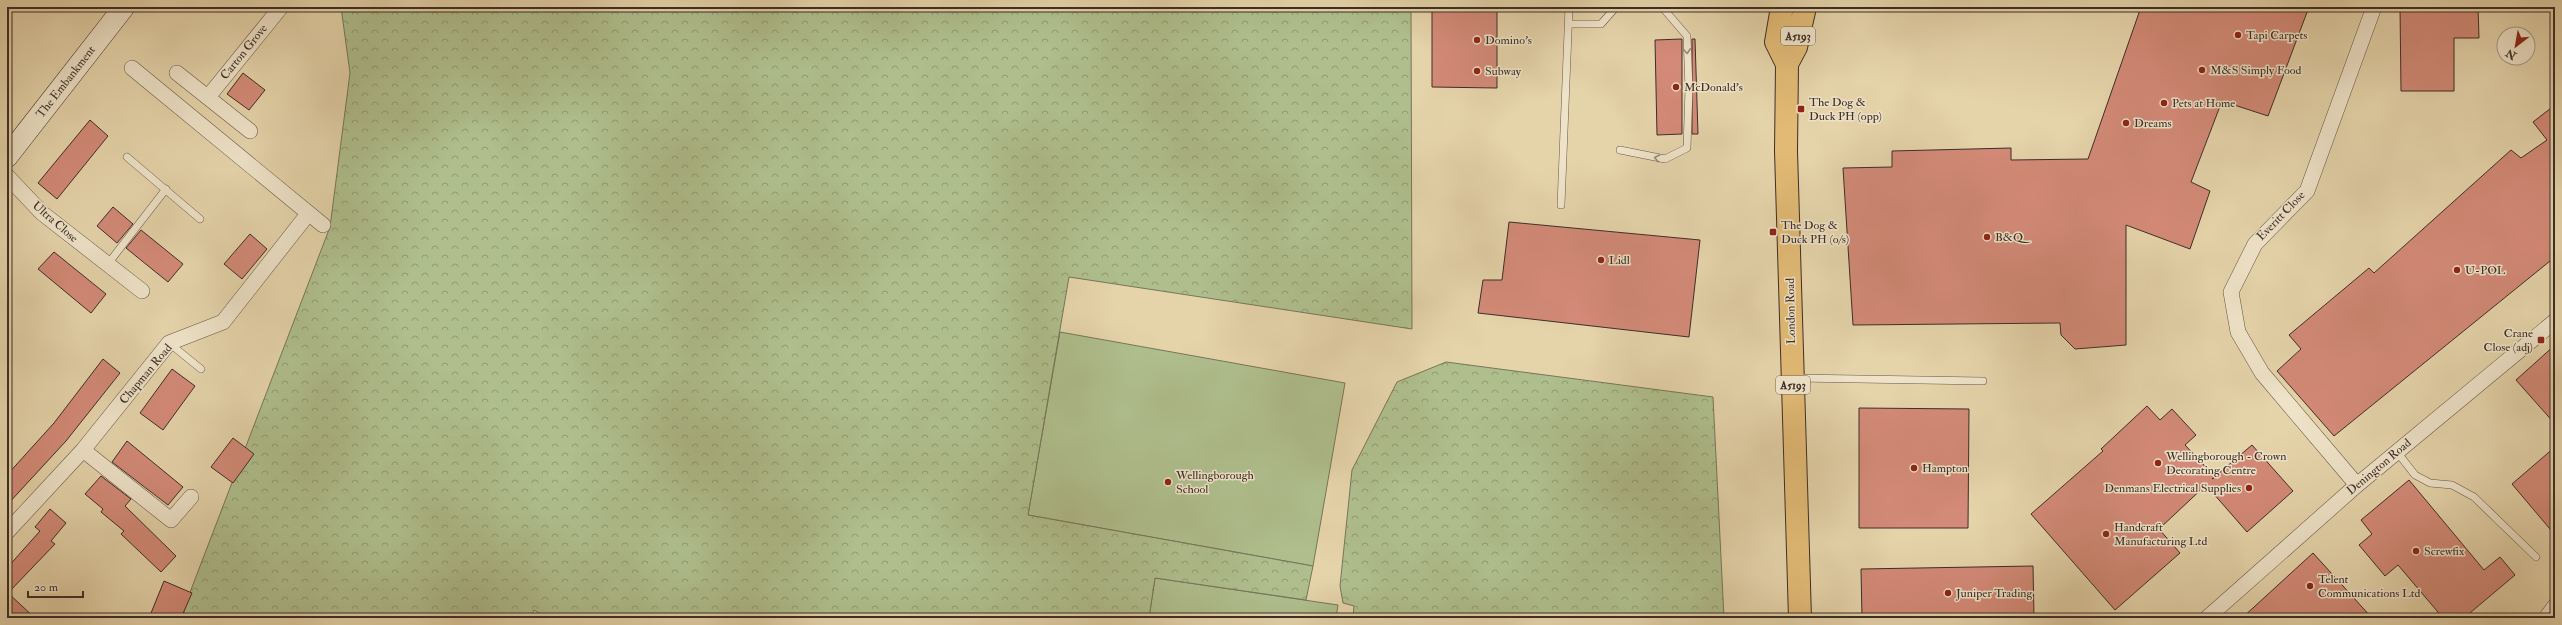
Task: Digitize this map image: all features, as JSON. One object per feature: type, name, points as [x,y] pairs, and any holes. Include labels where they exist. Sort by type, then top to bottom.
[{"type":"main road","name":"The Embankment","points":[[7,157],[124,7]]},
{"type":"main road","points":[[1782,7],[1776,42],[1787,64]]},
{"type":"main road","name":"London Road","points":[[1800,618],[1786,151],[1787,64],[1796,47],[1805,7]]},
{"type":"street","name":"Carton Grove","points":[[208,97],[281,7]]},
{"type":"street","name":"Everitt Close","points":[[2357,485],[2262,373],[2238,332],[2231,292],[2255,244],[2307,191],[2374,7]]},
{"type":"street","points":[[132,68],[323,225]]},
{"type":"street","points":[[177,73],[250,131]]},
{"type":"street","name":"Ultra Close","points":[[7,176],[42,213],[142,291]]},
{"type":"street","name":"Chapman Road","points":[[8,529],[83,450],[169,343],[223,322],[308,214]]},
{"type":"street","name":"Denington Road","points":[[2207,618],[2357,485],[2555,321]]},
{"type":"street","points":[[83,450],[171,520],[191,497]]},
{"type":"lane","points":[[1561,205],[1569,7]]},
{"type":"lane","points":[[1569,24],[1602,24],[1616,7]]},
{"type":"lane","points":[[1620,150],[1665,159],[1687,148],[1689,89],[1687,36],[1662,7]]},
{"type":"lane","points":[[127,157],[200,219]]},
{"type":"lane","points":[[107,265],[166,189]]},
{"type":"lane","points":[[169,343],[201,368]]},
{"type":"lane","points":[[1792,378],[1983,381]]},
{"type":"lane","points":[[2397,452],[2415,476],[2430,484],[2452,485],[2474,496],[2536,557]]},
{"type":"lane","points":[[2542,618],[2555,599]]},
{"type":"green space","points":[[341,7],[1411,7],[1412,329],[1069,277],[1028,515],[1313,566],[1306,600],[1155,578],[1149,618],[547,618],[534,610],[530,618],[184,618],[184,608],[330,227],[350,73]]},
{"type":"green space","points":[[1060,332],[1345,383],[1313,566],[1028,515]]},
{"type":"green space","points":[[1446,362],[1713,397],[1724,618],[1353,618],[1354,606],[1343,603],[1340,586],[1352,470],[1397,382]]},
{"type":"green space","points":[[1155,578],[1338,605],[1336,618],[1149,618]]},
{"type":"building","points":[[1432,7],[1497,7],[1497,88],[1432,87]]},
{"type":"building","name":"B&Q","points":[[2141,7],[2309,7],[2268,116],[2222,101],[2191,182],[2210,191],[2190,249],[2126,225],[2126,345],[2075,349],[2061,335],[2060,323],[1853,325],[1843,168],[1892,167],[1892,151],[2011,148],[2011,160],[2088,159]]},
{"type":"building","points":[[2400,7],[2478,7],[2479,38],[2454,38],[2454,91],[2401,91]]},
{"type":"building","name":"McDonald's","points":[[1682,39],[1682,134],[1657,135],[1655,40]]},
{"type":"building","points":[[1692,39],[1695,39],[1698,134],[1692,134]]},
{"type":"building","points":[[243,73],[265,90],[249,110],[227,94]]},
{"type":"building","name":"U-POL","points":[[2555,105],[2555,257],[2334,436],[2277,371],[2301,349],[2289,335],[2369,268],[2374,273],[2511,150],[2521,158],[2547,140],[2533,122]]},
{"type":"building","points":[[90,120],[108,136],[57,199],[38,183]]},
{"type":"building","points":[[113,207],[133,224],[117,243],[97,226]]},
{"type":"building","name":"Lidl","points":[[1509,222],[1700,240],[1689,337],[1478,313],[1483,280],[1502,280]]},
{"type":"building","points":[[141,230],[183,264],[168,282],[126,248]]},
{"type":"building","points":[[250,234],[267,249],[242,279],[224,264]]},
{"type":"building","points":[[54,252],[106,294],[91,313],[38,269]]},
{"type":"building","points":[[2555,345],[2555,424],[2516,380]]},
{"type":"building","points":[[103,359],[120,373],[66,441],[7,505],[7,475],[54,423]]},
{"type":"building","points":[[172,369],[195,386],[163,430],[140,413]]},
{"type":"building","points":[[2147,406],[2160,420],[2172,409],[2196,435],[2185,445],[2215,477],[2252,445],[2293,491],[2247,532],[2206,485],[2159,529],[2180,553],[2115,610],[2031,514],[2103,451],[2101,449]]},
{"type":"building","name":"Hampton","points":[[1859,408],[1969,409],[1968,528],[1859,528]]},
{"type":"building","points":[[233,438],[254,454],[233,483],[211,467]]},
{"type":"building","points":[[127,441],[183,487],[168,505],[112,462]]},
{"type":"building","points":[[2555,447],[2555,535],[2512,484]]},
{"type":"building","points":[[101,476],[131,499],[125,506],[176,556],[161,572],[121,534],[124,531],[101,512],[103,509],[85,494]]},
{"type":"building","name":"Screwfix","points":[[2409,480],[2484,570],[2500,557],[2515,575],[2464,618],[2443,618],[2398,565],[2385,576],[2359,545],[2372,534],[2361,520]]},
{"type":"building","points":[[50,509],[66,523],[51,541],[55,544],[8,593],[35,618],[7,618],[7,568],[40,531],[35,527]]},
{"type":"building","name":"Telent Communications Ltd","points":[[2313,553],[2372,618],[2242,618]]},
{"type":"building","name":"Juniper Trading","points":[[2033,566],[2034,618],[1862,618],[1861,569]]},
{"type":"building","points":[[164,581],[192,593],[181,618],[149,618]]},
{"type":"place","name":"Tapi Carpets","points":[[2238,35]]},
{"type":"place","name":"Domino's","points":[[1477,40]]},
{"type":"place","name":"M&S Simply Food","points":[[2202,70]]},
{"type":"place","name":"Subway","points":[[1477,71]]},
{"type":"place","name":"McDonald's","points":[[1676,87]]},
{"type":"place","name":"Pets at Home","points":[[2164,103]]},
{"type":"place","name":"The Dog & Duck PH (opp)","points":[[1801,109]]},
{"type":"place","name":"Dreams","points":[[2126,123]]},
{"type":"place","name":"The Dog & Duck PH (o/s)","points":[[1773,232]]},
{"type":"place","name":"B&Q","points":[[1987,237]]},
{"type":"place","name":"Lidl","points":[[1601,260]]},
{"type":"place","name":"U-POL","points":[[2457,270]]},
{"type":"place","name":"Crane Close (adj)","points":[[2541,340]]},
{"type":"place","name":"Wellingborough - Crown Decorating Centre","points":[[2158,463]]},
{"type":"place","name":"Hampton","points":[[1914,468]]},
{"type":"place","name":"Wellingborough School","points":[[1168,482]]},
{"type":"place","name":"Denmans Electrical Supplies","points":[[2249,488]]},
{"type":"place","name":"Handcraft Manufacturing Ltd","points":[[2106,534]]},
{"type":"place","name":"Screwfix","points":[[2416,551]]},
{"type":"place","name":"Telent Communications Ltd","points":[[2310,586]]},
{"type":"place","name":"Juniper Trading","points":[[1948,593]]}]
